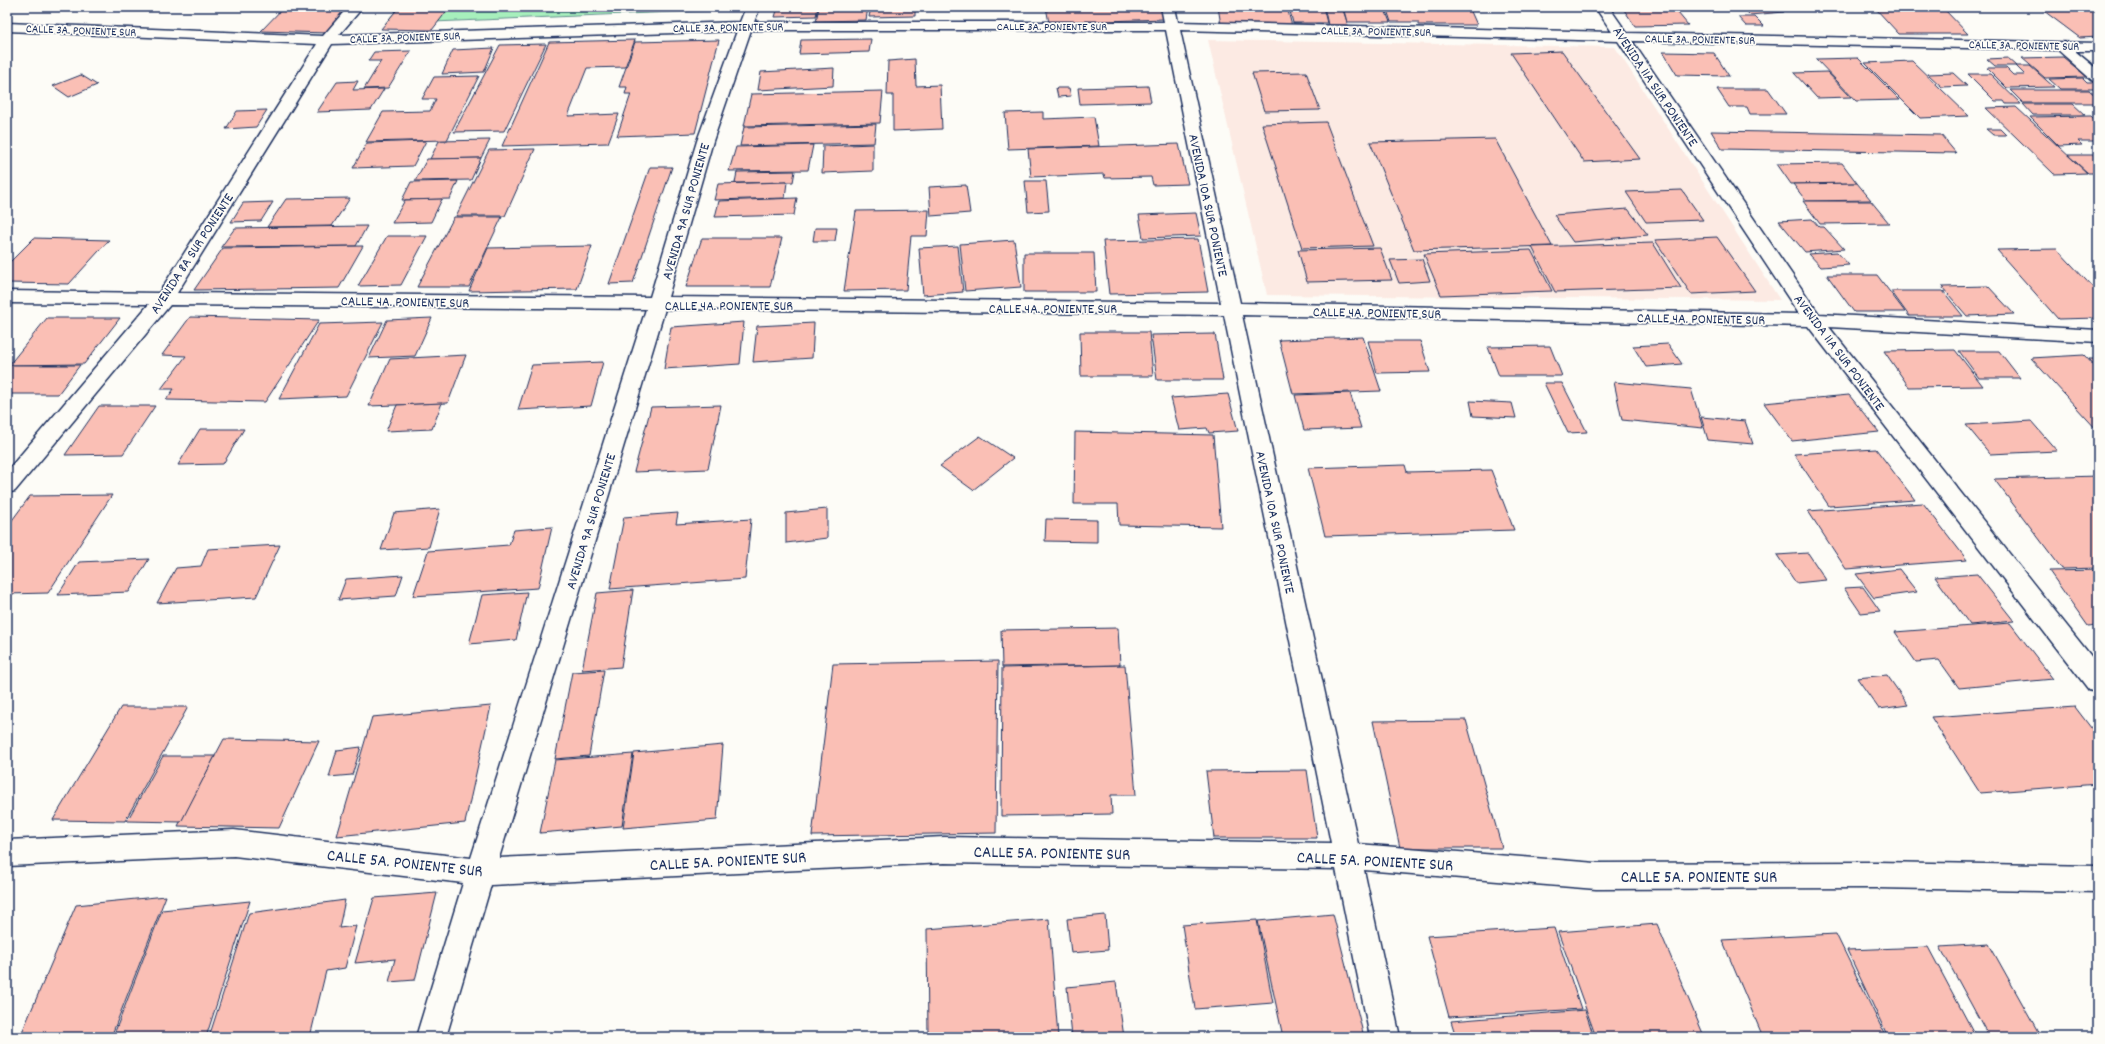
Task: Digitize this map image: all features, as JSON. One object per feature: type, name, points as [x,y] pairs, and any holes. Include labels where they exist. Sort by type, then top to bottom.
[{"type":"street","name":"AVENIDA 8A SUR PONIENTE","points":[[7,485],[166,298],[327,40],[356,7]]},
{"type":"street","name":"AVENIDA 11A SUR PONIENTE","points":[[1602,7],[1813,320],[2098,683]]},
{"type":"street","name":"CALLE 3A. PONIENTE SUR","points":[[7,27],[327,40],[749,16],[1170,16],[1623,37],[2098,47]]},
{"type":"street","name":"AVENIDA 9A SUR PONIENTE","points":[[431,1037],[479,872],[658,305],[707,133],[749,16]]},
{"type":"street","name":"AVENIDA 10A SUR PONIENTE","points":[[1170,16],[1385,1037]]},
{"type":"street","points":[[2061,46],[2098,78]]},
{"type":"street","name":"CALLE 4A. PONIENTE SUR","points":[[7,297],[658,305],[1231,309],[1813,320],[2098,336]]},
{"type":"street","name":"CALLE 5A. PONIENTE SUR","points":[[7,853],[234,843],[479,872],[944,850],[1346,856],[1596,876],[1877,875],[2098,879]]},
{"type":"shaded area","points":[[1208,40],[1615,47],[1780,300],[1267,295]]},
{"type":"green space","points":[[399,7],[724,7],[722,10],[385,24]]},
{"type":"building","points":[[284,7],[351,7],[328,33],[261,31]]},
{"type":"building","points":[[399,7],[450,7],[432,30],[381,29]]},
{"type":"building","points":[[778,7],[818,7],[816,16],[775,17]]},
{"type":"building","points":[[819,7],[868,7],[866,20],[816,21]]},
{"type":"building","points":[[871,7],[915,7],[915,16],[869,17]]},
{"type":"building","points":[[1046,7],[1161,7],[1164,19],[1049,23]]},
{"type":"building","points":[[1218,7],[1287,7],[1292,26],[1221,25]]},
{"type":"building","points":[[1289,7],[1323,7],[1327,23],[1293,23]]},
{"type":"building","points":[[1324,7],[1342,7],[1348,25],[1328,25]]},
{"type":"building","points":[[1343,7],[1384,7],[1390,22],[1347,22]]},
{"type":"building","points":[[1386,7],[1469,7],[1477,25],[1418,25],[1418,22],[1391,22]]},
{"type":"building","points":[[1622,7],[1673,7],[1688,25],[1635,26]]},
{"type":"building","points":[[1742,7],[1778,7],[1784,12],[1750,15]]},
{"type":"building","points":[[2098,8],[2098,37],[2080,38],[2044,11]]},
{"type":"building","points":[[1876,9],[1944,9],[1968,34],[1899,34]]},
{"type":"building","points":[[1738,17],[1755,17],[1764,26],[1746,26]]},
{"type":"building","points":[[871,39],[869,52],[799,54],[801,40]]},
{"type":"building","points":[[635,40],[625,67],[587,68],[568,116],[619,114],[608,143],[502,146],[549,42]]},
{"type":"building","points":[[719,40],[695,133],[617,136],[631,94],[625,94],[627,87],[619,87],[635,42]]},
{"type":"building","points":[[546,44],[504,131],[454,132],[500,45]]},
{"type":"building","points":[[494,48],[484,72],[442,74],[453,50]]},
{"type":"building","points":[[411,51],[388,88],[364,89],[381,61],[368,61],[374,52]]},
{"type":"building","points":[[1562,51],[1640,159],[1584,162],[1511,53]]},
{"type":"building","points":[[1663,52],[1714,53],[1729,76],[1677,75]]},
{"type":"building","points":[[2063,57],[2087,77],[2045,78],[2022,58]]},
{"type":"building","points":[[1858,58],[1900,100],[1856,101],[1816,59]]},
{"type":"building","points":[[2008,58],[2017,66],[1995,66],[1987,59]]},
{"type":"building","points":[[915,59],[916,86],[940,85],[942,129],[893,131],[893,95],[887,95],[888,61]]},
{"type":"building","points":[[1912,61],[1969,116],[1920,118],[1865,63]]},
{"type":"building","points":[[2016,66],[2030,66],[2054,87],[2007,88],[1987,68],[2006,68],[2013,75],[2025,75]]},
{"type":"building","points":[[834,68],[833,86],[758,90],[761,72]]},
{"type":"building","points":[[1306,72],[1320,110],[1264,111],[1252,73]]},
{"type":"building","points":[[1827,72],[1851,97],[1817,98],[1794,73]]},
{"type":"building","points":[[1953,73],[1967,86],[1942,87],[1928,74]]},
{"type":"building","points":[[1968,74],[1990,74],[2021,104],[2006,104],[2004,101],[1995,101]]},
{"type":"building","points":[[81,75],[97,85],[69,97],[53,86]]},
{"type":"building","points":[[479,76],[447,140],[366,142],[383,112],[430,111],[436,99],[422,99],[434,77]]},
{"type":"building","points":[[2083,78],[2087,82],[2093,82],[2098,86],[2098,89],[2060,89],[2049,79]]},
{"type":"building","points":[[358,81],[353,90],[384,89],[371,110],[317,112],[337,82]]},
{"type":"building","points":[[1148,86],[1151,102],[1080,104],[1078,88]]},
{"type":"building","points":[[1056,88],[1069,88],[1071,96],[1058,97]]},
{"type":"building","points":[[1717,89],[1768,89],[1786,114],[1750,114],[1747,107],[1729,107]]},
{"type":"building","points":[[2010,90],[2089,90],[2098,98],[2098,103],[2023,103]]},
{"type":"building","points":[[883,91],[880,123],[744,126],[751,94]]},
{"type":"building","points":[[2023,104],[2073,104],[2085,115],[2033,115]]},
{"type":"building","points":[[2016,107],[2087,173],[2054,174],[1986,108]]},
{"type":"building","points":[[267,110],[256,127],[226,129],[237,111]]},
{"type":"building","points":[[1043,112],[1043,119],[1094,117],[1099,146],[1008,149],[1005,113]]},
{"type":"building","points":[[2091,116],[2098,123],[2098,141],[2078,141],[2082,145],[2059,146],[2030,117]]},
{"type":"building","points":[[1326,122],[1373,246],[1302,248],[1262,124]]},
{"type":"building","points":[[876,124],[874,143],[740,146],[744,127]]},
{"type":"building","points":[[1986,129],[2000,129],[2006,135],[1993,135]]},
{"type":"building","points":[[1711,131],[1941,135],[1956,153],[1722,149]]},
{"type":"building","points":[[1495,139],[1552,246],[1414,250],[1370,142]]},
{"type":"building","points":[[490,140],[481,158],[430,159],[439,141]]},
{"type":"building","points":[[426,141],[413,166],[353,168],[367,143]]},
{"type":"building","points":[[873,144],[873,171],[822,173],[823,146]]},
{"type":"building","points":[[1179,144],[1188,184],[1153,185],[1151,177],[1105,178],[1104,174],[1031,177],[1028,149]]},
{"type":"building","points":[[813,145],[808,170],[729,171],[736,147]]},
{"type":"building","points":[[535,149],[505,216],[456,216],[489,150]]},
{"type":"building","points":[[2068,155],[2098,155],[2098,173],[2088,173]]},
{"type":"building","points":[[481,158],[471,180],[415,181],[427,159]]},
{"type":"building","points":[[1842,163],[1857,183],[1791,184],[1777,164]]},
{"type":"building","points":[[650,167],[672,167],[633,283],[609,284]]},
{"type":"building","points":[[795,171],[793,182],[735,183],[737,172]]},
{"type":"building","points":[[458,181],[450,199],[402,200],[411,182]]},
{"type":"building","points":[[1025,181],[1046,181],[1049,211],[1028,212]]},
{"type":"building","points":[[787,182],[785,198],[714,200],[718,184]]},
{"type":"building","points":[[1857,183],[1871,200],[1806,201],[1793,184]]},
{"type":"building","points":[[966,185],[970,213],[931,216],[929,187]]},
{"type":"building","points":[[1682,190],[1703,220],[1646,222],[1626,192]]},
{"type":"building","points":[[350,198],[332,226],[267,227],[286,199]]},
{"type":"building","points":[[797,198],[794,215],[715,217],[719,201]]},
{"type":"building","points":[[442,199],[431,222],[392,223],[405,200]]},
{"type":"building","points":[[1803,201],[1871,201],[1889,223],[1820,224]]},
{"type":"building","points":[[273,202],[261,221],[231,222],[243,203]]},
{"type":"building","points":[[1628,209],[1648,235],[1573,242],[1554,215]]},
{"type":"building","points":[[929,210],[927,236],[911,236],[906,290],[844,291],[856,211]]},
{"type":"building","points":[[1196,213],[1201,236],[1143,238],[1139,215]]},
{"type":"building","points":[[454,217],[502,217],[469,287],[417,287]]},
{"type":"building","points":[[1812,219],[1819,227],[1824,227],[1844,249],[1805,252],[1779,221]]},
{"type":"building","points":[[367,226],[356,246],[221,247],[235,228]]},
{"type":"building","points":[[815,228],[837,228],[835,241],[813,241]]},
{"type":"building","points":[[387,236],[427,236],[401,285],[358,286]]},
{"type":"building","points":[[1717,237],[1755,291],[1691,294],[1655,240]]},
{"type":"building","points":[[34,238],[109,240],[69,284],[7,283],[7,265]]},
{"type":"building","points":[[702,238],[782,238],[770,287],[686,287]]},
{"type":"building","points":[[1198,239],[1208,292],[1109,294],[1103,241]]},
{"type":"building","points":[[1014,240],[1021,287],[965,291],[960,244]]},
{"type":"building","points":[[1653,243],[1681,288],[1555,292],[1532,247]]},
{"type":"building","points":[[363,246],[339,288],[194,290],[223,248]]},
{"type":"building","points":[[592,246],[577,289],[469,291],[488,248]]},
{"type":"building","points":[[958,246],[963,292],[923,295],[919,248]]},
{"type":"building","points":[[1380,248],[1392,280],[1307,282],[1298,250]]},
{"type":"building","points":[[2057,249],[2098,293],[2098,318],[2058,319],[1997,250]]},
{"type":"building","points":[[1531,250],[1552,291],[1441,295],[1424,254]]},
{"type":"building","points":[[1837,252],[1849,265],[1821,267],[1809,254]]},
{"type":"building","points":[[1024,253],[1094,253],[1096,292],[1024,292]]},
{"type":"building","points":[[1422,259],[1430,281],[1399,283],[1390,260]]},
{"type":"building","points":[[1827,275],[1877,275],[1905,312],[1854,312]]},
{"type":"building","points":[[1988,286],[2014,314],[1967,316],[1942,287]]},
{"type":"building","points":[[1891,291],[1943,291],[1963,316],[1909,316]]},
{"type":"building","points":[[190,317],[319,320],[265,402],[166,400],[174,389],[161,389],[186,356],[162,355]]},
{"type":"building","points":[[47,318],[120,318],[84,364],[9,365]]},
{"type":"building","points":[[432,318],[415,356],[369,358],[387,320]]},
{"type":"building","points":[[383,322],[346,396],[279,399],[319,324]]},
{"type":"building","points":[[744,322],[740,364],[664,369],[671,327]]},
{"type":"building","points":[[814,323],[812,358],[753,362],[757,326]]},
{"type":"building","points":[[1080,332],[1149,332],[1153,376],[1081,376]]},
{"type":"building","points":[[1215,334],[1223,380],[1157,380],[1151,335]]},
{"type":"building","points":[[1363,337],[1381,391],[1293,394],[1279,340]]},
{"type":"building","points":[[1368,341],[1420,341],[1430,372],[1377,373]]},
{"type":"building","points":[[1668,344],[1682,364],[1646,367],[1633,346]]},
{"type":"building","points":[[1550,346],[1562,376],[1499,376],[1488,347]]},
{"type":"building","points":[[1955,350],[1983,386],[1909,387],[1884,351]]},
{"type":"building","points":[[1959,351],[1999,351],[2020,378],[1979,378]]},
{"type":"building","points":[[466,355],[448,403],[369,406],[390,359]]},
{"type":"building","points":[[2084,355],[2098,370],[2098,431],[2031,358]]},
{"type":"building","points":[[2089,359],[2098,359],[2098,369]]},
{"type":"building","points":[[603,362],[591,406],[518,410],[532,365]]},
{"type":"building","points":[[7,365],[80,365],[58,394],[7,394]]},
{"type":"building","points":[[1614,382],[1691,389],[1703,428],[1622,420]]},
{"type":"building","points":[[1544,383],[1562,383],[1587,432],[1568,433]]},
{"type":"building","points":[[1350,393],[1361,428],[1304,430],[1295,395]]},
{"type":"building","points":[[1228,394],[1238,431],[1209,433],[1207,428],[1179,430],[1171,398]]},
{"type":"building","points":[[1849,395],[1879,432],[1792,441],[1764,403]]},
{"type":"building","points":[[1470,401],[1512,403],[1516,418],[1473,416]]},
{"type":"building","points":[[442,403],[432,429],[386,431],[397,405]]},
{"type":"building","points":[[721,405],[708,469],[634,472],[651,407]]},
{"type":"building","points":[[99,406],[155,406],[123,454],[65,455]]},
{"type":"building","points":[[1701,417],[1745,421],[1753,444],[1708,440]]},
{"type":"building","points":[[2031,421],[2057,451],[1990,454],[1966,425]]},
{"type":"building","points":[[200,429],[244,429],[223,464],[178,465]]},
{"type":"building","points":[[1075,432],[1213,435],[1221,527],[1119,525],[1118,504],[1074,504]]},
{"type":"building","points":[[980,436],[1013,458],[973,490],[940,466]]},
{"type":"building","points":[[1876,449],[1915,500],[1829,506],[1794,454]]},
{"type":"building","points":[[1405,465],[1407,472],[1491,470],[1514,530],[1325,536],[1308,468]]},
{"type":"building","points":[[2098,476],[2098,568],[2062,569],[1994,479]]},
{"type":"building","points":[[112,495],[48,593],[7,594],[7,527],[30,496]]},
{"type":"building","points":[[1923,503],[1967,560],[1846,569],[1808,511]]},
{"type":"building","points":[[440,509],[429,547],[381,550],[394,513]]},
{"type":"building","points":[[827,509],[827,538],[786,543],[786,513]]},
{"type":"building","points":[[678,513],[676,524],[751,519],[745,579],[610,589],[624,517]]},
{"type":"building","points":[[1046,519],[1097,520],[1097,542],[1045,541]]},
{"type":"building","points":[[552,527],[538,588],[413,596],[428,551],[509,545],[514,530]]},
{"type":"building","points":[[280,545],[256,597],[157,603],[176,568],[201,566],[208,549]]},
{"type":"building","points":[[1808,553],[1826,580],[1796,583],[1777,555]]},
{"type":"building","points":[[149,559],[129,592],[58,595],[79,562]]},
{"type":"building","points":[[1899,569],[1917,592],[1874,598],[1856,574]]},
{"type":"building","points":[[2098,570],[2098,625],[2088,626],[2049,571]]},
{"type":"building","points":[[1977,574],[2014,621],[1970,625],[1935,577]]},
{"type":"building","points":[[403,575],[396,596],[338,600],[346,579]]},
{"type":"building","points":[[1863,587],[1880,611],[1861,613],[1844,588]]},
{"type":"building","points":[[633,590],[621,667],[582,670],[597,593]]},
{"type":"building","points":[[527,592],[516,640],[469,644],[482,595]]},
{"type":"building","points":[[2010,623],[2053,679],[1959,688],[1939,660],[1916,662],[1895,632]]},
{"type":"building","points":[[1118,628],[1120,665],[1002,667],[1001,630]]},
{"type":"building","points":[[998,661],[996,833],[812,836],[833,664]]},
{"type":"building","points":[[1125,665],[1136,795],[1111,795],[1112,814],[1001,816],[1002,668]]},
{"type":"building","points":[[604,670],[589,756],[555,759],[572,672]]},
{"type":"building","points":[[1887,675],[1908,705],[1879,709],[1857,678]]},
{"type":"building","points":[[491,706],[465,823],[337,836],[372,717]]},
{"type":"building","points":[[121,707],[188,707],[125,821],[53,820]]},
{"type":"building","points":[[2075,707],[2098,737],[2098,784],[1980,793],[1931,717]]},
{"type":"building","points":[[1466,720],[1502,848],[1400,848],[1373,721]]},
{"type":"building","points":[[224,739],[319,741],[279,828],[178,826]]},
{"type":"building","points":[[723,745],[717,820],[623,828],[634,753]]},
{"type":"building","points":[[361,747],[352,775],[329,777],[337,750]]},
{"type":"building","points":[[633,754],[622,826],[540,833],[555,760]]},
{"type":"building","points":[[163,756],[215,756],[181,822],[127,821]]},
{"type":"building","points":[[1307,770],[1317,838],[1214,838],[1206,771]]},
{"type":"building","points":[[437,893],[415,980],[389,982],[395,959],[355,963],[374,898]]},
{"type":"building","points":[[166,896],[111,1037],[20,1037],[76,905]]},
{"type":"building","points":[[345,900],[339,928],[356,926],[345,968],[326,971],[310,1037],[209,1037],[249,913]]},
{"type":"building","points":[[250,901],[206,1037],[113,1037],[162,910]]},
{"type":"building","points":[[1333,914],[1364,1037],[1283,1037],[1258,921]]},
{"type":"building","points":[[1105,915],[1108,950],[1071,953],[1067,919]]},
{"type":"building","points":[[1049,919],[1058,1037],[928,1037],[927,929]]},
{"type":"building","points":[[1257,920],[1273,1003],[1195,1009],[1182,925]]},
{"type":"building","points":[[1657,924],[1704,1036],[1596,1037],[1558,932]]},
{"type":"building","points":[[1554,928],[1581,1009],[1449,1017],[1427,936]]},
{"type":"building","points":[[1836,934],[1886,1037],[1763,1037],[1722,940]]},
{"type":"building","points":[[1989,944],[2041,1037],[1989,1037],[1940,947]]},
{"type":"building","points":[[1928,947],[1976,1037],[1888,1037],[1847,950]]},
{"type":"building","points":[[1116,982],[1124,1037],[1072,1037],[1067,987]]},
{"type":"building","points":[[1585,1010],[1594,1037],[1456,1037],[1451,1021]]}]
